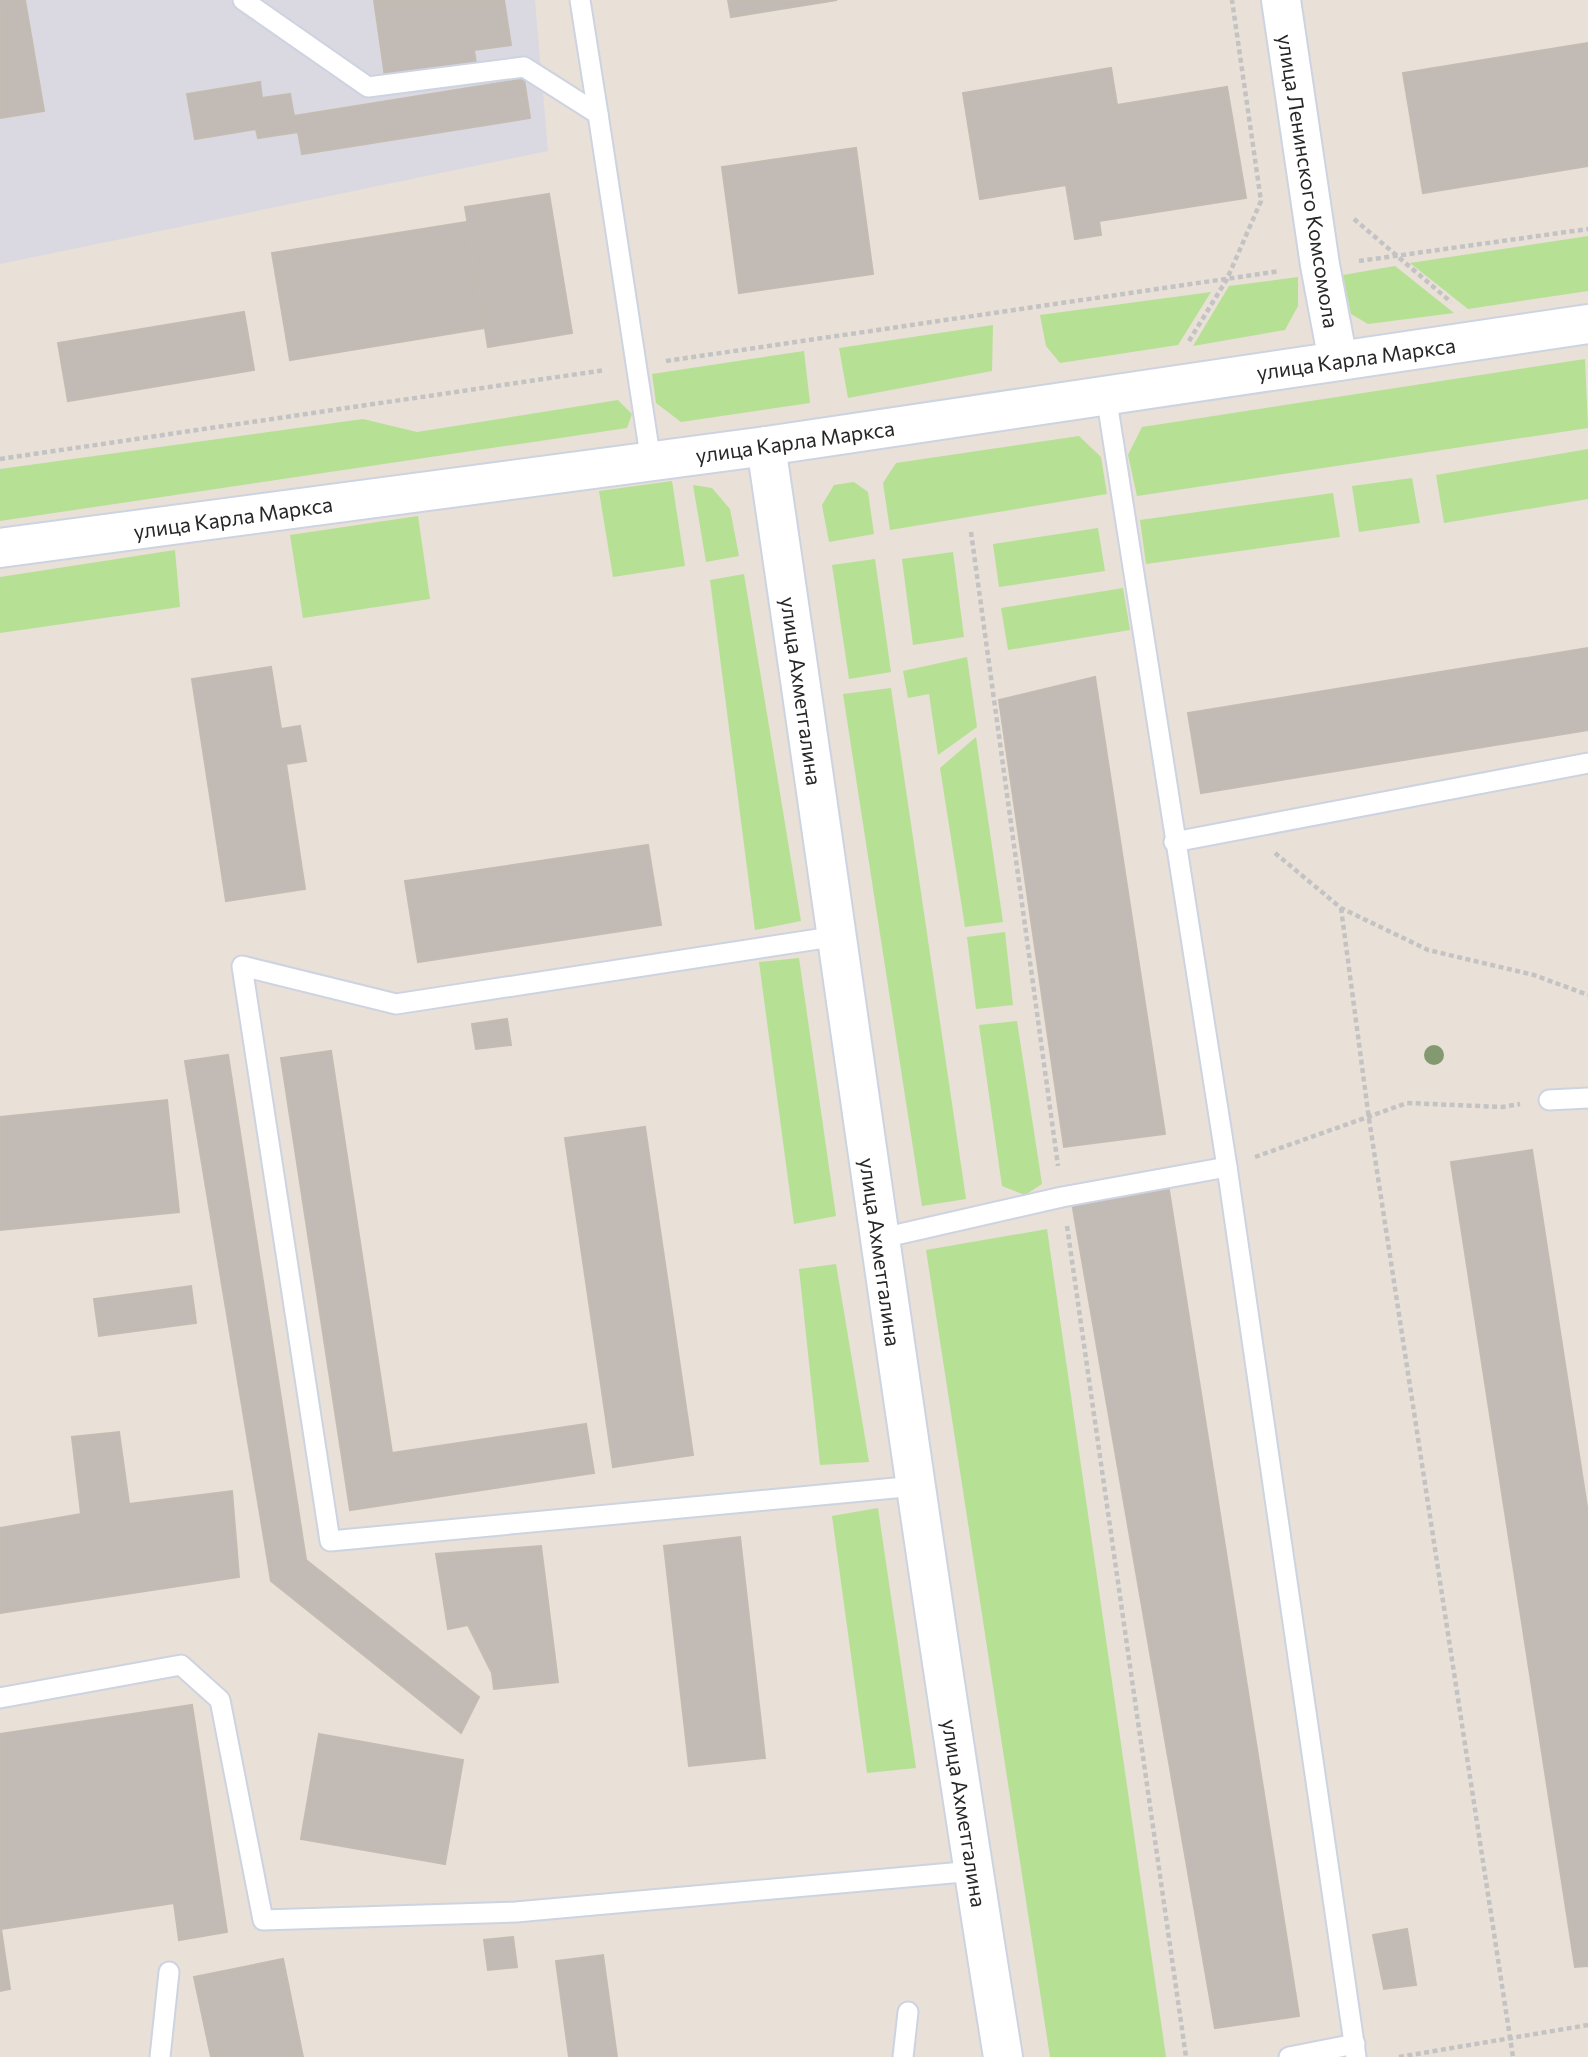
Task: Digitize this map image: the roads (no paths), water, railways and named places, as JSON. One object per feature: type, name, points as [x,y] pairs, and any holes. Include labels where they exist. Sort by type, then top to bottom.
[{"type":"main road","name":"улица Ленинского Комсомола","points":[[1280,0],[1320,265],[1338,361]]},
{"type":"main road","name":"улица Карла Маркса","points":[[0,548],[766,446],[1588,324]]},
{"type":"main road","name":"улица Ахметгалина","points":[[766,446],[838,936],[878,1239],[1003,2057]]},
{"type":"lane","points":[[243,0],[368,87],[524,67],[598,114]]},
{"type":"lane","points":[[580,0],[651,461]]},
{"type":"lane","points":[[1106,395],[1227,1167],[1356,2051],[1289,2057]]},
{"type":"lane","points":[[1174,842],[1588,763]]},
{"type":"lane","points":[[838,936],[396,1004],[242,966],[330,1541],[916,1486]]},
{"type":"lane","points":[[1549,1100],[1587,1103]]},
{"type":"lane","points":[[878,1239],[1062,1198],[1227,1167]]},
{"type":"lane","points":[[0,1698],[181,1665],[220,1700],[263,1920],[516,1912],[974,1871]]},
{"type":"lane","points":[[160,2057],[169,1972]]},
{"type":"lane","points":[[903,2057],[908,2012]]}]
